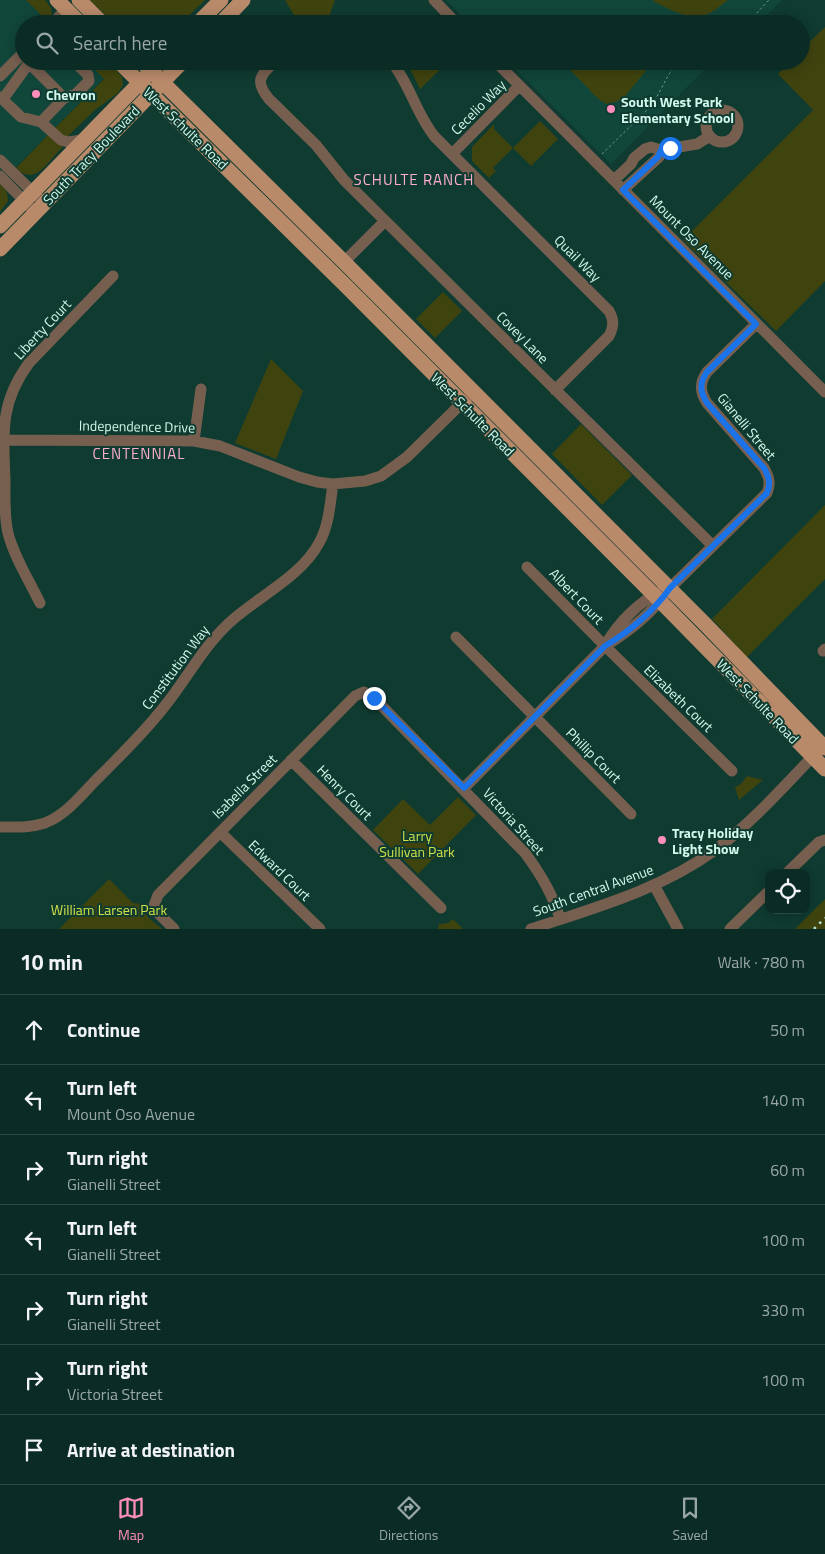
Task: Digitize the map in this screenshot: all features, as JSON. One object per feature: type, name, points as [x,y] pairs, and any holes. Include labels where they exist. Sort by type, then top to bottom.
[{"type":"main road","points":[[79,0],[94,15]]},
{"type":"main road","points":[[206,15],[221,0]]},
{"type":"main road","points":[[229,15],[243,0]]},
{"type":"main road","points":[[61,5],[72,15]]},
{"type":"main road","name":"West Schulte Road","points":[[127,70],[657,598],[821,749]]},
{"type":"main road","name":"South Tracy Boulevard","points":[[0,226],[140,82],[147,70]]},
{"type":"main road","name":"West Schulte Road","points":[[155,70],[163,82],[670,588],[821,749],[825,769]]},
{"type":"main road","name":"South Tracy Boulevard","points":[[0,249],[174,70]]},
{"type":"street","points":[[434,0],[448,15]]},
{"type":"street","points":[[0,76],[15,66]]},
{"type":"street","points":[[18,70],[1,98],[21,117],[41,122],[61,140],[68,142],[82,140]]},
{"type":"street","points":[[37,70],[64,98]]},
{"type":"street","points":[[41,122],[64,98],[76,94],[89,81],[88,75],[83,70]]},
{"type":"street","name":"Covey Lane","points":[[267,70],[261,76],[262,91],[316,145],[344,180],[714,546]]},
{"type":"street","name":"Cecelio Way","points":[[397,70],[426,126],[452,154],[519,86]]},
{"type":"street","name":"Mount Oso Avenue","points":[[504,70],[825,392]]},
{"type":"street","points":[[614,180],[645,149],[651,147],[661,150],[697,144],[710,136]]},
{"type":"street","points":[[623,190],[658,157],[661,150]]},
{"type":"street","name":"Quail Way","points":[[452,154],[609,311],[613,318],[614,327],[609,336],[555,390]]},
{"type":"street","points":[[0,160],[28,196]]},
{"type":"street","points":[[631,164],[640,173]]},
{"type":"street","points":[[0,176],[40,207]]},
{"type":"street","points":[[344,262],[385,221]]},
{"type":"street","name":"Liberty Court","points":[[40,603],[12,545],[8,532],[5,514],[2,440],[5,413],[10,394],[18,378],[29,363],[113,276]]},
{"type":"street","name":"Gianelli Street","points":[[464,788],[605,646],[615,629],[670,588],[767,493],[770,485],[769,476],[707,403],[702,395],[701,386],[702,378],[707,372],[756,324]]},
{"type":"street","points":[[194,441],[201,389]]},
{"type":"street","name":"Independence Drive","points":[[2,440],[194,441],[220,446],[299,477],[333,484],[365,481],[381,476],[407,457],[473,392]]},
{"type":"street","name":"Constitution Way","points":[[0,827],[30,827],[46,823],[58,816],[73,804],[142,733],[229,623],[294,573],[320,543],[326,528],[333,484]]},
{"type":"street","name":"Albert Court","points":[[527,567],[605,646]]},
{"type":"street","name":"Phillip Court","points":[[456,637],[631,814]]},
{"type":"street","name":"Elizabeth Court","points":[[605,646],[732,771]]},
{"type":"street","name":"Isabella Street","points":[[174,929],[153,908],[158,895],[355,696],[364,692]]},
{"type":"street","name":"Victoria Street","points":[[364,692],[374,698],[464,788],[525,853],[555,901],[560,919]]},
{"type":"street","name":"South Central Avenue","points":[[531,929],[633,894],[654,885],[701,859],[728,840],[821,749]]},
{"type":"street","name":"Henry Court","points":[[291,760],[441,908]]},
{"type":"street","name":"Edward Court","points":[[220,832],[320,929]]},
{"type":"street","points":[[791,869],[819,842],[825,840]]},
{"type":"street","points":[[654,885],[678,929]]},
{"type":"street","points":[[730,929],[765,895]]},
{"type":"path","points":[[755,15],[769,0]]},
{"type":"path","points":[[595,161],[653,104],[672,70]]},
{"type":"shaded area","points":[[0,0],[26,0],[41,15],[15,15],[15,70],[96,70],[104,78],[0,183]]},
{"type":"shaded area","points":[[446,0],[782,0],[768,15],[461,15]]},
{"type":"shaded area","name":"South West Park Elementary School","points":[[516,70],[704,70],[611,164]]},
{"type":"green space","points":[[26,0],[45,0],[51,8],[52,14],[41,15]]},
{"type":"green space","points":[[90,0],[205,0],[189,15],[105,15]]},
{"type":"green space","points":[[285,0],[335,0],[330,15],[294,15]]},
{"type":"green space","points":[[652,0],[728,0],[712,12],[704,15],[685,15]]},
{"type":"green space","points":[[825,27],[825,281],[776,331],[683,240],[813,110],[778,74],[782,70],[810,70],[810,41]]},
{"type":"green space","points":[[96,70],[115,70],[122,77],[123,85],[118,93],[95,110],[67,137],[54,129],[104,79]]},
{"type":"green space","points":[[410,70],[440,70],[420,89]]},
{"type":"green space","points":[[570,70],[647,70],[622,100],[606,104]]},
{"type":"green space","points":[[540,121],[558,139],[531,166],[513,148]]},
{"type":"green space","points":[[494,124],[494,129],[513,148],[493,168],[496,171],[489,178],[472,161],[472,147]]},
{"type":"green space","points":[[48,135],[63,147],[42,170],[30,175],[16,168]]},
{"type":"green space","points":[[0,184],[7,192],[8,201],[0,212]]},
{"type":"green space","points":[[443,292],[462,311],[435,338],[416,319]]},
{"type":"green space","points":[[271,359],[303,391],[276,459],[235,443]]},
{"type":"green space","points":[[581,424],[632,475],[602,505],[552,454]]},
{"type":"green space","points":[[825,505],[825,579],[747,657],[712,619]]},
{"type":"green space","points":[[747,776],[763,780],[739,800],[735,787],[741,784]]},
{"type":"green space","name":"Larry Sullivan Park","points":[[458,797],[476,815],[418,874],[373,830],[403,799],[430,825]]},
{"type":"green space","name":"William Larsen Park","points":[[109,879],[133,903],[143,904],[147,916],[163,929],[59,929]]},
{"type":"green space","points":[[825,899],[825,929],[795,929]]},
{"type":"green space","points":[[453,919],[463,929],[438,929],[439,924],[448,923]]},
{"type":"railway","points":[[814,929],[825,918]]},
{"type":"place","name":"Chevron","points":[[36,94]]},
{"type":"place","name":"South West Park Elementary School","points":[[611,109]]},
{"type":"place","name":"Tracy Holiday Light Show","points":[[662,840]]},
{"type":"district","name":"SCHULTE RANCH","points":[[414,179]]},
{"type":"district","name":"CENTENNIAL","points":[[139,453]]},
{"type":"route","points":[[374,698],[464,788],[605,646],[622,636],[651,611],[670,588],[767,493],[770,485],[769,476],[707,403],[702,395],[701,386],[702,378],[707,372],[756,324],[623,190],[658,157],[661,150],[670,148]]}]
